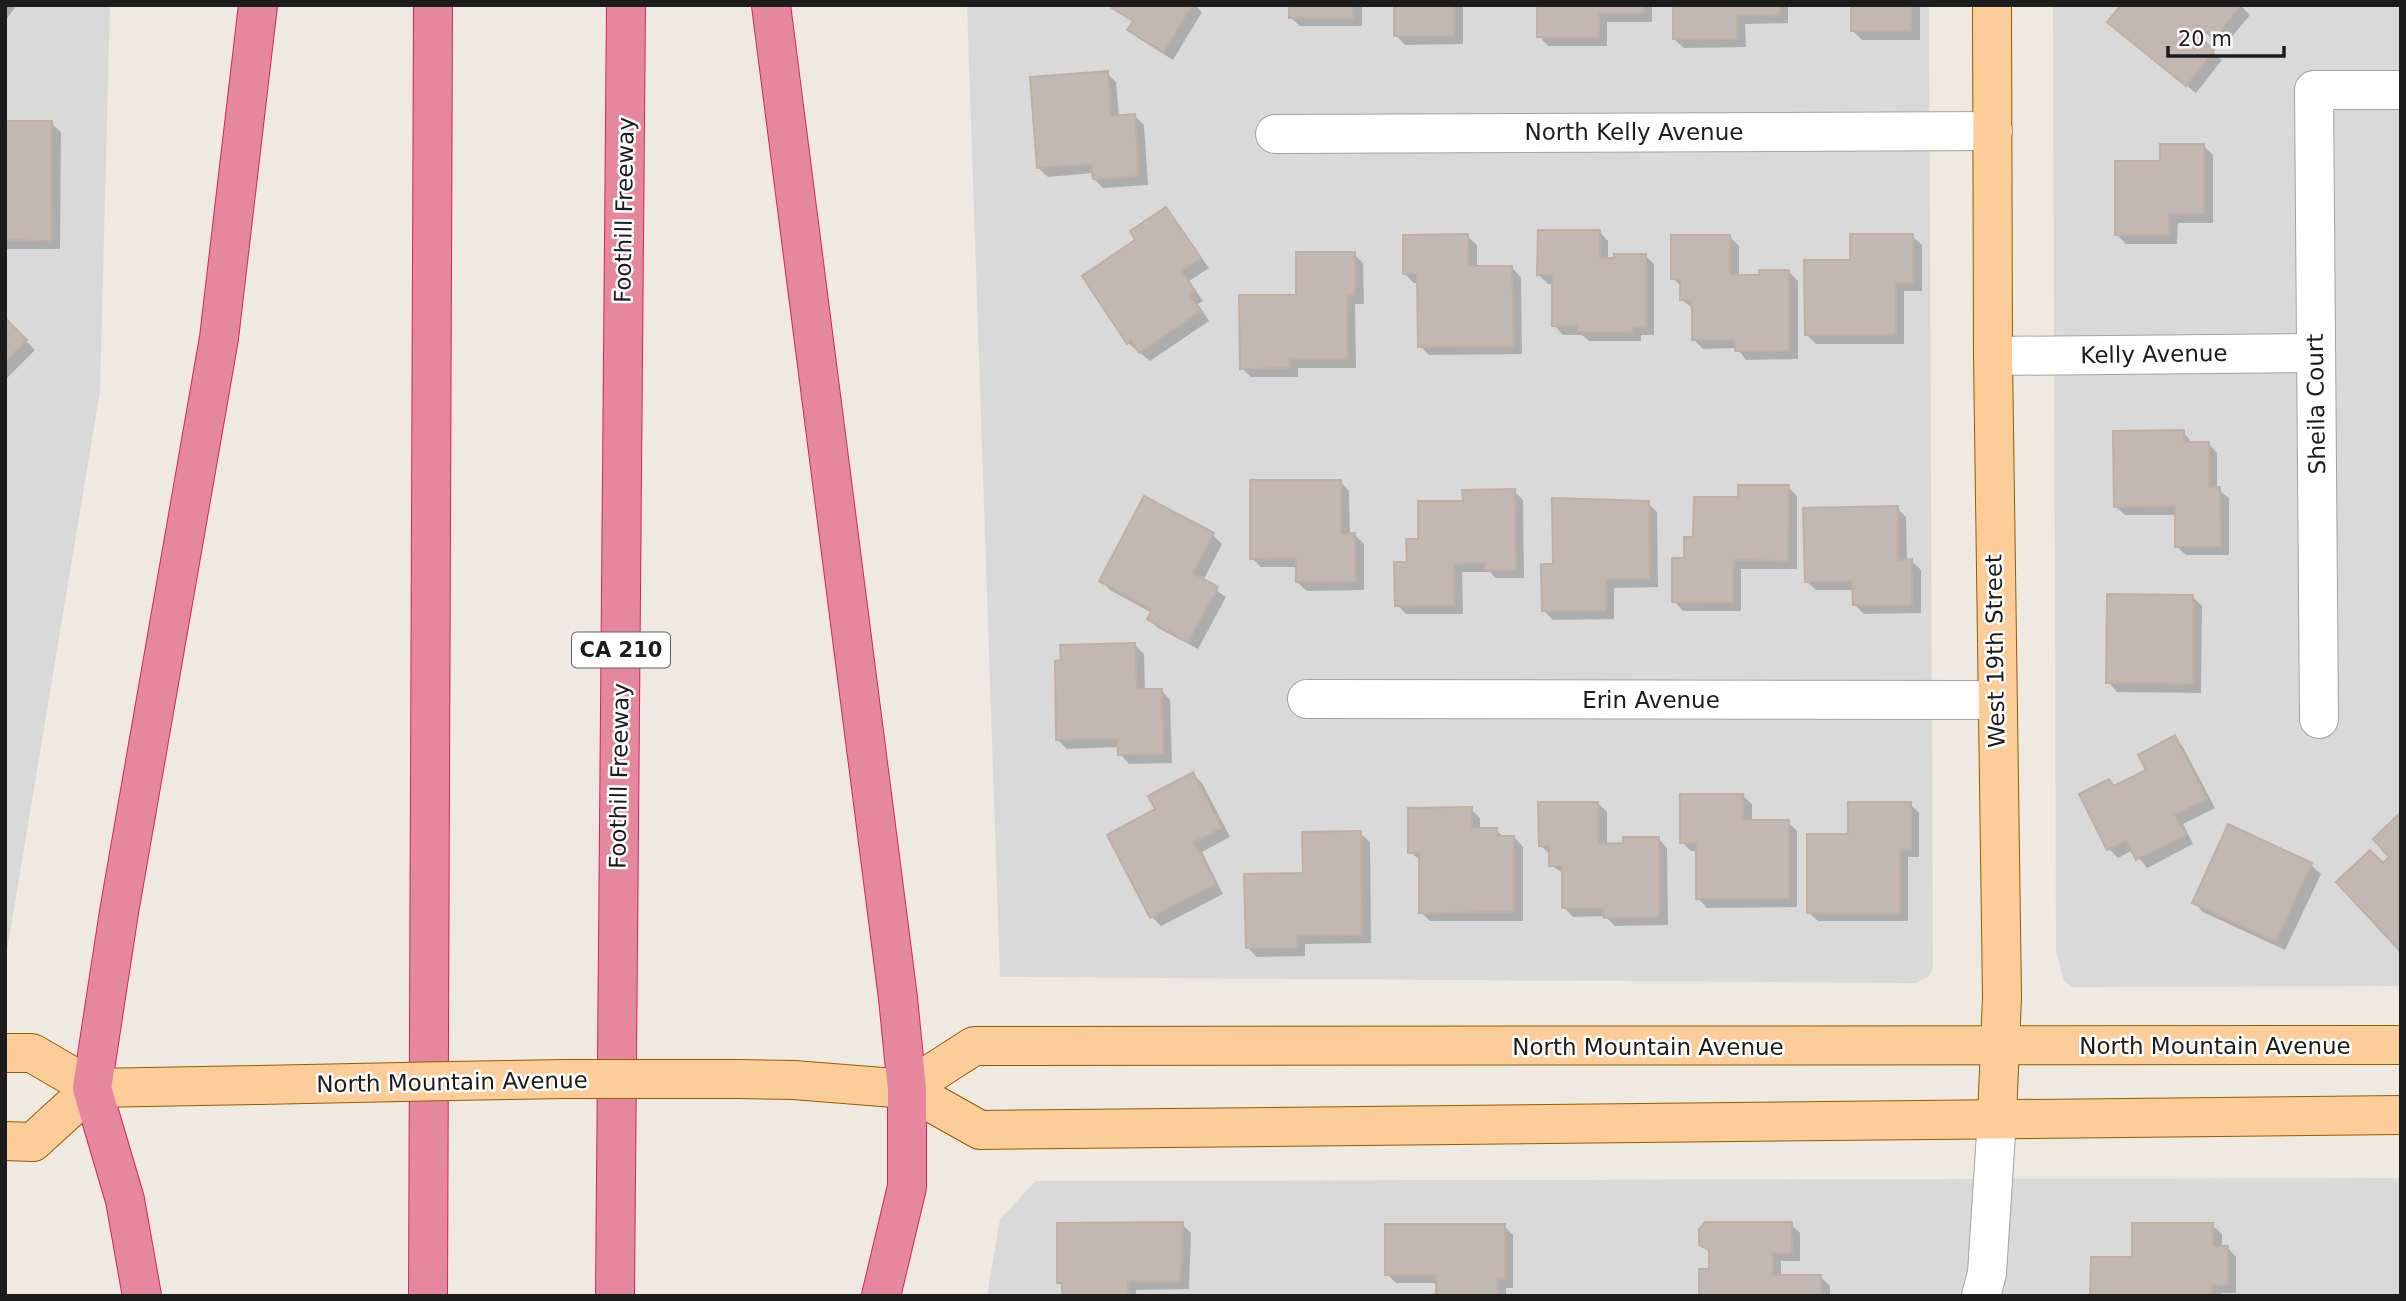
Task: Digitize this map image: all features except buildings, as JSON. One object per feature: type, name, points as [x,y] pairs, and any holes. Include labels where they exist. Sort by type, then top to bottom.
[{"type":"highway","points":[[142,1296],[125,1200],[93,1088],[119,912],[219,338],[258,5]]},
{"type":"highway","points":[[428,1296],[433,5]]},
{"type":"highway","name":"Foothill Freeway","points":[[615,1296],[626,5]]},
{"type":"highway","points":[[771,5],[898,998],[907,1089],[907,1187],[881,1296]]},
{"type":"main road","name":"West 19th Street","points":[[1992,5],[2001,1047],[1997,1118]]},
{"type":"main road","name":"North Mountain Avenue","points":[[907,1089],[974,1046],[2401,1045]]},
{"type":"main road","points":[[5,1054],[32,1053],[93,1088],[33,1142],[5,1141]]},
{"type":"main road","name":"North Mountain Avenue","points":[[93,1088],[794,1080],[907,1089],[980,1130],[2401,1115]]},
{"type":"street","name":"Sheila Court","points":[[2319,719],[2314,90],[2401,90]]},
{"type":"street","name":"North Kelly Avenue","points":[[1275,134],[1993,131]]},
{"type":"street","name":"Kelly Avenue","points":[[1993,356],[2315,353]]},
{"type":"street","name":"Erin Avenue","points":[[1307,699],[1996,700]]},
{"type":"street","name":"West 19th Street","points":[[1981,1296],[1987,1273],[1997,1118]]},
{"type":"shaded area","points":[[5,5],[110,5],[100,391],[5,963]]},
{"type":"shaded area","points":[[967,5],[1929,5],[1933,970],[1928,977],[1916,983],[1000,977]]},
{"type":"shaded area","points":[[2053,5],[2401,5],[2401,986],[2071,987],[2064,981],[2056,951]]},
{"type":"shaded area","points":[[2401,1178],[2401,1296],[987,1296],[1000,1219],[1036,1181]]}]
